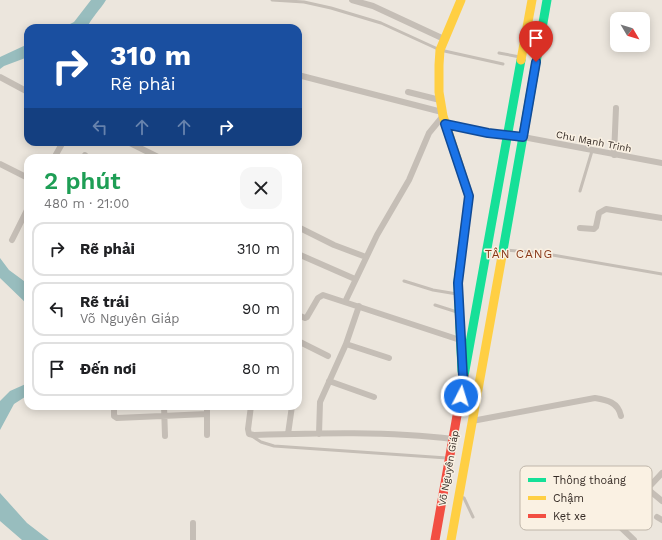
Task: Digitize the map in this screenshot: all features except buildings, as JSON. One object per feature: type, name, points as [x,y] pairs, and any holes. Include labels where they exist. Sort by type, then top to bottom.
[{"type":"main road","points":[[461,0],[440,50],[440,100],[443,117],[469,196],[459,270],[458,294],[463,376],[461,396]]},
{"type":"main road","points":[[522,57],[532,0]]},
{"type":"main road","points":[[523,137],[547,0]]},
{"type":"main road","name":"Võ Nguyên Giáp","points":[[435,540],[522,57]]},
{"type":"main road","name":"Võ Nguyên Giáp","points":[[451,540],[523,137]]},
{"type":"street","points":[[352,0],[373,6],[444,39]]},
{"type":"street","name":"Chu Mạnh Trinh","points":[[302,76],[508,136],[523,137],[662,163]]},
{"type":"street","points":[[0,78],[24,90]]},
{"type":"street","points":[[408,92],[440,100]]},
{"type":"street","points":[[614,155],[616,108]]},
{"type":"street","points":[[346,302],[366,257],[409,180],[429,133],[443,117]]},
{"type":"street","points":[[136,146],[152,154]]},
{"type":"street","points":[[0,164],[24,176]]},
{"type":"street","points":[[580,228],[594,229],[596,227],[599,213],[606,209],[662,218]]},
{"type":"street","points":[[12,240],[24,216]]},
{"type":"street","points":[[302,229],[334,245],[366,257]]},
{"type":"street","points":[[302,256],[355,279]]},
{"type":"street","points":[[302,317],[307,317],[321,295],[359,306],[410,325],[460,340]]},
{"type":"street","points":[[319,434],[320,402],[346,344],[359,306]]},
{"type":"street","points":[[302,343],[328,356]]},
{"type":"street","points":[[346,344],[389,358]]},
{"type":"street","points":[[329,381],[374,396]]},
{"type":"street","points":[[472,421],[595,398],[609,400],[620,408],[621,416]]},
{"type":"street","points":[[114,410],[114,418],[208,414]]},
{"type":"street","points":[[164,410],[165,436]]},
{"type":"street","points":[[207,434],[208,410]]},
{"type":"street","points":[[250,410],[248,428],[249,434],[412,435],[453,439]]},
{"type":"street","points":[[288,434],[291,410]]},
{"type":"street","points":[[652,484],[662,473]]},
{"type":"street","points":[[652,493],[662,501]]},
{"type":"street","points":[[193,523],[193,540]]},
{"type":"street","points":[[624,530],[634,540]]},
{"type":"lane","points":[[272,0],[304,2],[381,23],[440,50],[503,64]]},
{"type":"lane","points":[[499,53],[522,57]]},
{"type":"lane","points":[[580,191],[592,151]]},
{"type":"lane","points":[[503,249],[549,254],[662,274]]},
{"type":"lane","points":[[404,281],[433,290],[458,294]]},
{"type":"lane","points":[[435,305],[459,312]]},
{"type":"lane","points":[[249,434],[261,442],[274,446],[450,458]]},
{"type":"lane","points":[[459,497],[464,498],[473,517]]},
{"type":"water","points":[[91,0],[106,0],[89,24],[70,24],[74,22]]},
{"type":"water","points":[[24,46],[24,58],[0,69],[0,57]]},
{"type":"water","points":[[0,258],[9,270],[24,281],[24,301],[0,278]]},
{"type":"water","points":[[24,385],[24,398],[14,404],[0,430],[0,401],[10,391]]},
{"type":"water","points":[[0,493],[27,523],[49,540],[22,540],[0,521]]},
{"type":"traffic: fast","points":[[502,256],[547,0]]},
{"type":"traffic: fast","points":[[464,376],[521,60]]},
{"type":"traffic: fast","points":[[459,272],[458,283],[462,371]]},
{"type":"traffic: slow","points":[[459,272],[469,196],[443,116],[439,92],[439,65],[440,50],[461,0]]},
{"type":"traffic: slow","points":[[521,60],[532,0]]},
{"type":"traffic: slow","points":[[451,540],[502,256]]},
{"type":"traffic: jam","points":[[435,540],[464,376]]},
{"type":"district","name":"TÂN CANG","points":[[519,254]]},
{"type":"route","points":[[461,396],[463,376],[458,283],[469,196],[445,124],[488,133],[523,137],[536,62]]}]
